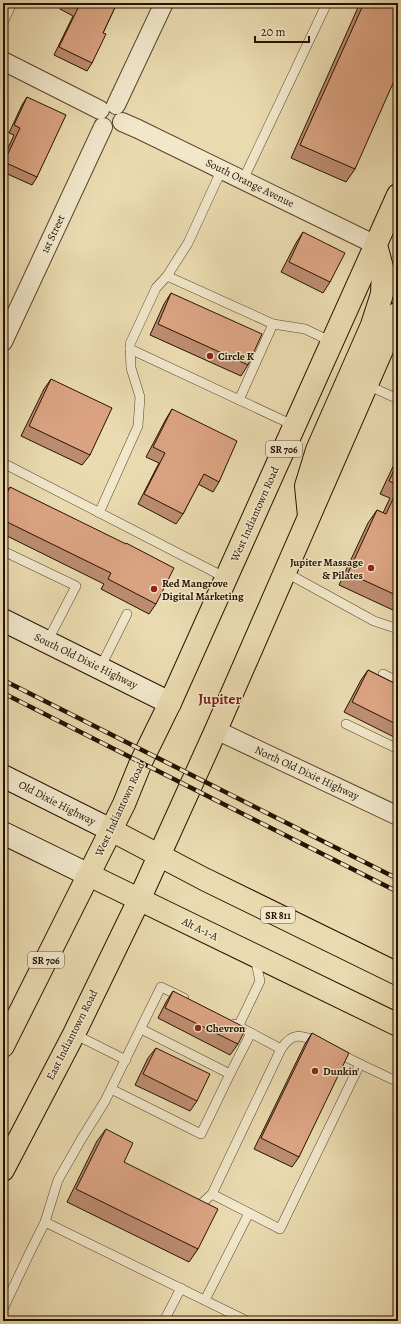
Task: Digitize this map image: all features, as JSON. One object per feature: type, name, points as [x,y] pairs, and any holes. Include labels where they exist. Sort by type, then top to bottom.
[{"type":"main road","name":"West Indiantown Road","points":[[89,875],[170,703],[398,195]]},
{"type":"main road","points":[[309,517],[306,486],[317,450],[372,325],[382,294],[383,271],[376,245]]},
{"type":"main road","points":[[139,900],[216,730],[398,313]]},
{"type":"main road","name":"South Old Dixie Highway","points":[[3,620],[170,703]]},
{"type":"main road","name":"Old Dixie Highway","points":[[3,776],[111,830]]},
{"type":"main road","name":"SR 811","points":[[111,830],[204,879],[398,974]]},
{"type":"main road","name":"Alt A-1-A","points":[[3,833],[398,1025]]},
{"type":"main road","name":"SR 706","points":[[3,1046],[89,875]]},
{"type":"main road","name":"East Indiantown Road","points":[[3,1170],[74,1034],[139,900]]},
{"type":"street","name":"1st Street","points":[[3,342],[106,114],[164,3]]},
{"type":"street","points":[[3,61],[106,114]]},
{"type":"street","name":"South Orange Avenue","points":[[106,114],[106,129],[114,129],[121,126],[122,122],[222,169],[376,245]]},
{"type":"street","name":"North Old Dixie Highway","points":[[216,730],[398,815]]},
{"type":"lane","points":[[3,23],[12,3]]},
{"type":"lane","points":[[243,180],[327,3]]},
{"type":"lane","points":[[99,513],[138,426],[140,397],[132,368],[130,344],[156,288],[167,276],[188,243],[222,169]]},
{"type":"lane","points":[[167,276],[273,324],[305,329],[332,342]]},
{"type":"lane","points":[[239,400],[273,324]]},
{"type":"lane","points":[[130,349],[295,426]]},
{"type":"lane","points":[[367,385],[398,399]]},
{"type":"lane","points":[[3,464],[226,578]]},
{"type":"lane","points":[[3,551],[76,586],[47,642]]},
{"type":"lane","points":[[285,572],[374,621],[398,630]]},
{"type":"lane","points":[[100,668],[127,614]]},
{"type":"lane","points":[[383,674],[398,682]]},
{"type":"lane","points":[[346,724],[398,749]]},
{"type":"lane","points":[[238,1027],[260,981],[254,955]]},
{"type":"lane","points":[[3,1309],[46,1222],[58,1180],[111,1089],[161,987],[192,1002]]},
{"type":"lane","points":[[225,1020],[281,1049]]},
{"type":"lane","points":[[140,1029],[230,1074]]},
{"type":"lane","points":[[111,1089],[201,1134],[251,1033]]},
{"type":"lane","points":[[74,1034],[126,1060]]},
{"type":"lane","points":[[188,1200],[200,1205],[212,1194],[281,1049],[288,1040],[297,1035],[308,1038],[398,1082]]},
{"type":"lane","points":[[212,1194],[280,1229],[360,1064]]},
{"type":"lane","points":[[205,1300],[249,1213]]},
{"type":"lane","points":[[46,1222],[247,1321]]},
{"type":"lane","points":[[164,1321],[181,1288]]},
{"type":"building","points":[[68,3],[117,3],[103,33],[106,34],[92,63],[59,47],[78,8]]},
{"type":"building","points":[[364,3],[398,3],[398,72],[355,169],[300,145]]},
{"type":"building","points":[[27,97],[66,115],[37,177],[4,162],[20,128],[14,125]]},
{"type":"building","points":[[303,232],[345,253],[330,282],[289,262]]},
{"type":"building","points":[[171,293],[262,334],[248,365],[158,324]]},
{"type":"building","points":[[51,379],[112,408],[90,455],[29,426]]},
{"type":"building","points":[[172,409],[237,441],[219,482],[204,474],[183,514],[144,494],[165,453],[153,447]]},
{"type":"building","points":[[398,462],[398,485],[389,481]]},
{"type":"building","points":[[10,487],[174,568],[156,604],[108,579],[111,573],[3,520],[3,501]]},
{"type":"building","points":[[398,488],[398,596],[348,573],[377,510],[386,514]]},
{"type":"building","points":[[368,670],[398,685],[398,725],[352,702]]},
{"type":"building","points":[[173,991],[246,1028],[238,1044],[165,1008]]},
{"type":"building","points":[[312,1033],[349,1053],[299,1157],[261,1138]]},
{"type":"building","points":[[156,1048],[210,1074],[197,1101],[143,1074]]},
{"type":"building","points":[[106,1129],[133,1143],[124,1162],[218,1209],[198,1249],[76,1189]]},
{"type":"railway","points":[[3,680],[398,879]]},
{"type":"railway","points":[[3,693],[398,892]]},
{"type":"place","name":"Circle K","points":[[210,356]]},
{"type":"place","name":"Jupiter Massage & Pilates","points":[[371,568]]},
{"type":"place","name":"Red Mangrove Digital Marketing","points":[[154,589]]},
{"type":"place","name":"Chevron","points":[[198,1028]]},
{"type":"place","name":"Dunkin'","points":[[315,1071]]},
{"type":"district","name":"Jupiter","points":[[220,699]]}]
